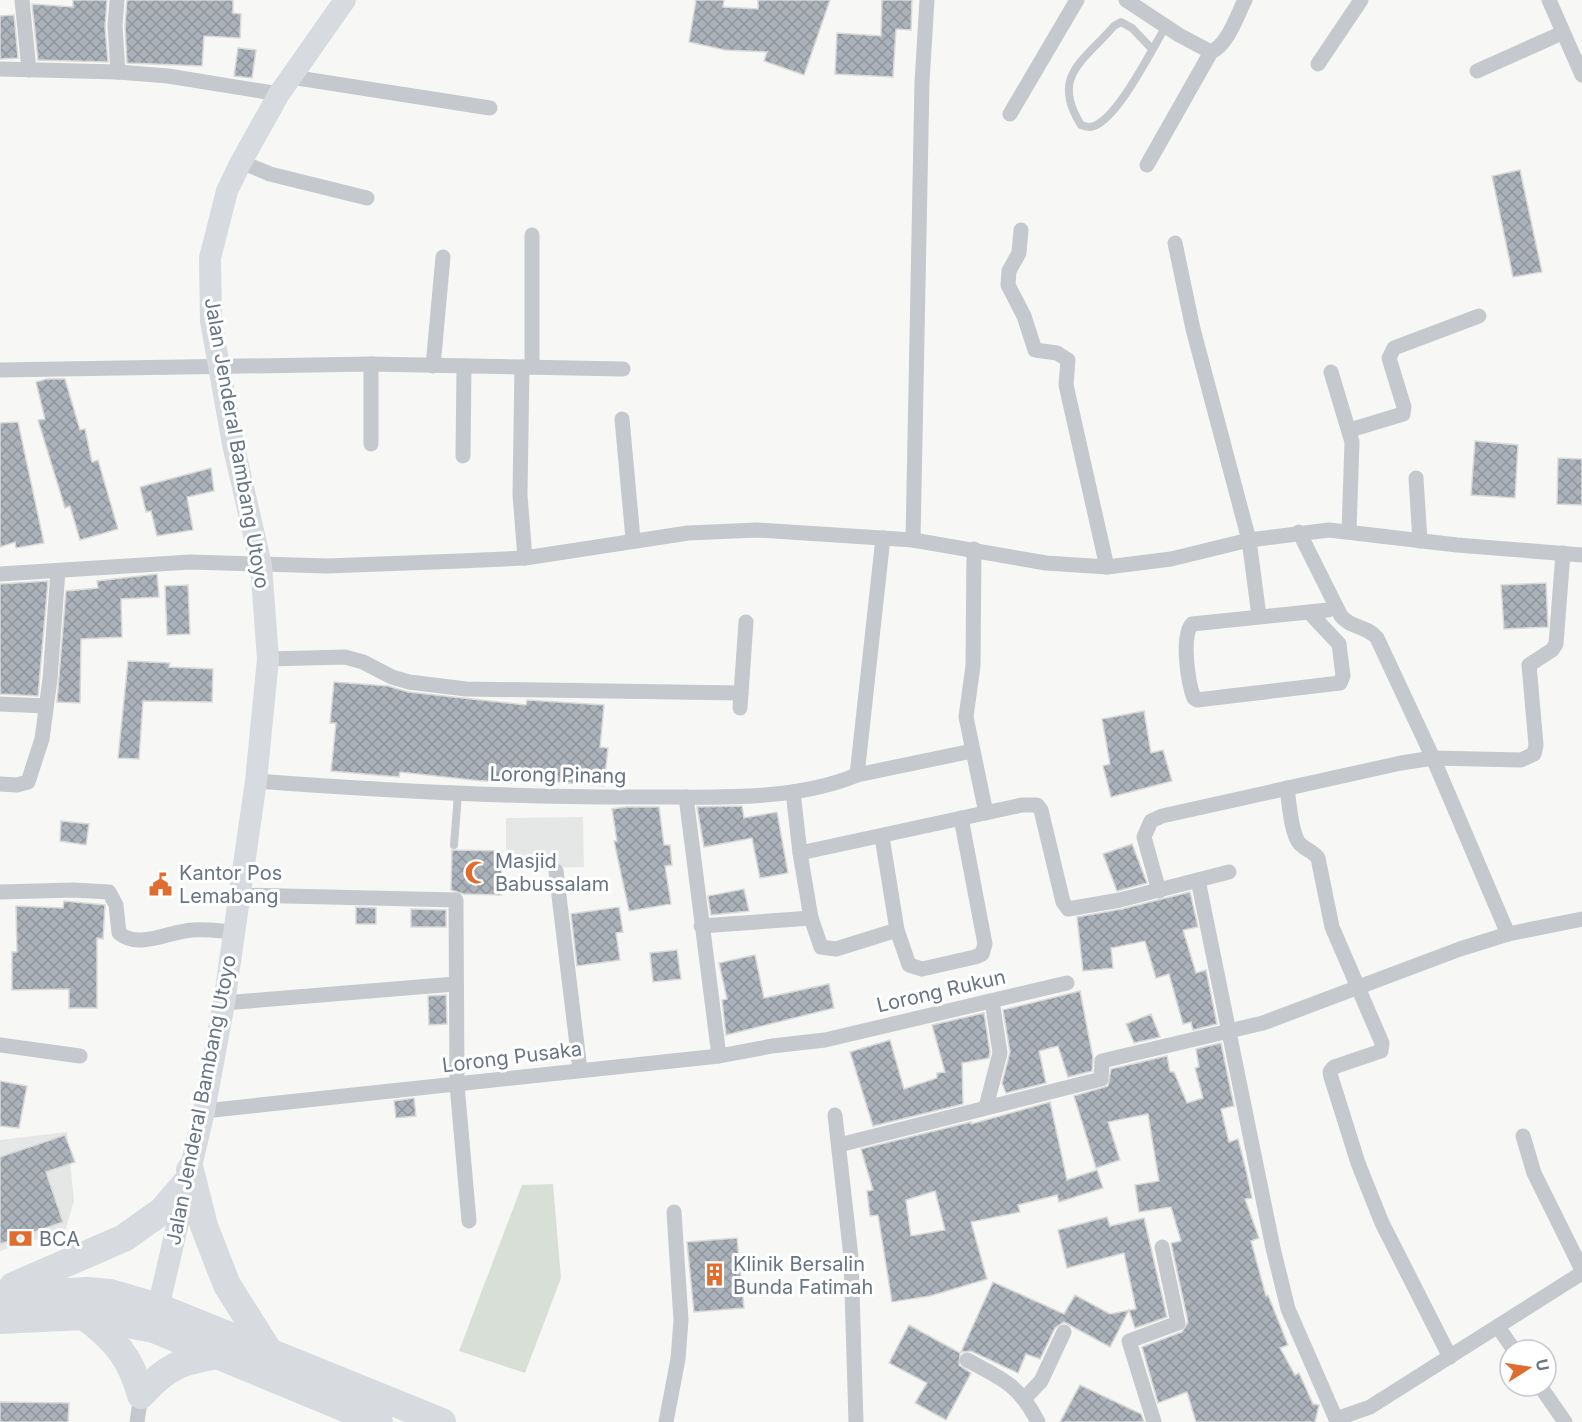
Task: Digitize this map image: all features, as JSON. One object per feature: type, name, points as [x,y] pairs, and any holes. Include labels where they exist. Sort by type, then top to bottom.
[{"type":"highway","points":[[0,1293],[124,1238],[162,1210],[188,1176]]},
{"type":"highway","points":[[188,1176],[226,1286],[268,1350]]},
{"type":"highway","points":[[0,1293],[87,1291],[110,1293],[219,1355],[379,1422]]},
{"type":"highway","points":[[84,1316],[110,1335],[128,1362],[139,1408]]},
{"type":"highway","points":[[0,1320],[84,1316],[156,1318],[268,1350],[442,1422]]},
{"type":"highway","points":[[139,1408],[159,1374],[192,1359],[219,1355]]},
{"type":"street","points":[[22,0],[29,70]]},
{"type":"street","points":[[117,0],[115,26],[118,72]]},
{"type":"street","name":"Jalan Jenderal Bambang Utoyo","points":[[156,1318],[204,1111],[224,1003],[256,781],[268,659],[261,565],[211,321],[210,258],[227,191],[241,162],[285,86],[345,0]]},
{"type":"street","points":[[913,540],[922,87],[927,0]]},
{"type":"street","points":[[1010,114],[1077,0]]},
{"type":"street","points":[[1146,165],[1211,52],[1221,44],[1245,0]]},
{"type":"street","points":[[1318,64],[1361,0]]},
{"type":"street","points":[[1549,0],[1562,33],[1581,68]]},
{"type":"street","points":[[1132,2],[1166,26],[1211,52]]},
{"type":"street","points":[[1477,71],[1562,33]]},
{"type":"street","points":[[0,69],[118,72],[285,86],[490,108]]},
{"type":"street","points":[[241,162],[270,174],[367,198]]},
{"type":"street","points":[[1021,230],[1019,253],[1009,271],[1008,285],[1024,316],[1035,350],[1058,353],[1068,360],[1066,385],[1107,567]]},
{"type":"street","points":[[525,558],[520,495],[532,235]]},
{"type":"street","points":[[1175,243],[1193,329],[1249,540],[1259,616]]},
{"type":"street","points":[[433,366],[443,257]]},
{"type":"street","points":[[1350,430],[1401,417],[1403,414],[1404,407],[1389,358],[1394,348],[1479,316]]},
{"type":"street","points":[[371,364],[371,444]]},
{"type":"street","points":[[0,370],[371,364],[623,369]]},
{"type":"street","points":[[463,456],[464,366]]},
{"type":"street","points":[[1330,372],[1352,442],[1349,531]]},
{"type":"street","points":[[622,419],[633,539]]},
{"type":"street","points":[[1416,478],[1420,541]]},
{"type":"street","points":[[0,574],[190,562],[337,566],[525,558],[633,539],[688,533],[757,530],[913,540],[1046,563],[1107,567],[1171,559],[1249,540],[1299,532],[1349,531],[1420,541],[1582,555]]},
{"type":"street","points":[[1299,532],[1341,616],[1352,626],[1373,633],[1377,638],[1433,758],[1508,934]]},
{"type":"street","points":[[857,775],[883,538]]},
{"type":"street","points":[[974,549],[973,666],[966,717],[986,813]]},
{"type":"street","points":[[1159,891],[1144,837],[1151,821],[1162,816],[1433,758],[1521,760],[1534,754],[1536,746],[1529,666],[1552,650],[1556,644],[1563,553]]},
{"type":"street","points":[[0,784],[24,784],[30,779],[42,739],[58,571]]},
{"type":"street","points":[[1309,612],[1339,644],[1343,676],[1340,683],[1197,700],[1194,698],[1187,666],[1189,627],[1200,622],[1328,610]]},
{"type":"street","points":[[268,659],[345,657],[363,662],[392,677],[409,682],[466,688],[740,700],[746,622]]},
{"type":"street","points":[[0,704],[46,706]]},
{"type":"street","name":"Lorong Pinang","points":[[256,781],[458,794],[686,797],[793,792],[842,781],[857,775],[972,751]]},
{"type":"street","points":[[1287,788],[1295,836],[1300,844],[1313,851],[1318,858],[1332,927],[1382,1047],[1376,1053],[1334,1067],[1330,1072],[1331,1077],[1358,1163],[1382,1223],[1450,1357]]},
{"type":"street","points":[[793,792],[811,918],[821,947],[828,950],[897,930]]},
{"type":"street","points":[[686,797],[700,926],[719,1056]]},
{"type":"street","points":[[800,853],[1032,803],[1041,810],[1063,902],[1068,909],[1159,891],[1229,872]]},
{"type":"street","points":[[882,837],[897,930],[905,958],[914,968],[922,969],[975,957],[985,949],[961,818]]},
{"type":"street","points":[[556,871],[580,1070]]},
{"type":"street","points":[[1198,880],[1273,1248],[1288,1309],[1335,1421],[1370,1407],[1582,1272],[1534,1173],[1523,1136]]},
{"type":"street","points":[[0,892],[73,890],[109,892],[117,905],[119,933],[125,938],[145,940],[189,930],[234,932]]},
{"type":"street","points":[[239,895],[454,898],[457,1085],[469,1221]]},
{"type":"street","points":[[700,926],[811,918]]},
{"type":"street","points":[[839,1144],[1101,1078],[1102,1061],[1292,1013],[1356,986],[1508,934],[1582,919]]},
{"type":"street","name":"Lorong Rukun","points":[[825,1040],[1067,983]]},
{"type":"street","points":[[224,1003],[455,984]]},
{"type":"street","points":[[986,1107],[1000,1053],[992,1001]]},
{"type":"street","name":"Lorong Pusaka","points":[[204,1111],[719,1056],[772,1046],[825,1040]]},
{"type":"street","points":[[0,1045],[80,1056]]},
{"type":"street","points":[[835,1115],[851,1257],[856,1422]]},
{"type":"street","points":[[666,1422],[678,1359],[681,1320],[674,1212]]},
{"type":"street","points":[[1154,1422],[1129,1341],[1178,1323],[1162,1247]]},
{"type":"street","points":[[1498,1327],[1506,1338]]},
{"type":"street","points":[[1025,1398],[1041,1381],[1064,1332]]},
{"type":"street","points":[[968,1360],[1009,1383],[1025,1398],[1038,1422]]},
{"type":"street","points":[[1548,1398],[1565,1422]]},
{"type":"lane","points":[[1152,49],[1132,28],[1122,22],[1114,26],[1074,69],[1066,91],[1073,112],[1081,125],[1090,127],[1100,123],[1120,103],[1166,26]]},
{"type":"lane","points":[[454,845],[458,794]]},
{"type":"shaded area","points":[[583,817],[584,867],[506,868],[506,818]]},
{"type":"shaded area","points":[[67,1132],[74,1201],[65,1231],[0,1251],[0,1140]]},
{"type":"shaded area","points":[[553,1184],[561,1278],[525,1373],[459,1351],[522,1185]]},
{"type":"building","points":[[73,0],[107,0],[105,27],[108,62],[38,60],[32,4],[73,7]]},
{"type":"building","points":[[127,0],[233,0],[233,13],[241,14],[240,38],[204,36],[202,66],[127,63],[125,26]]},
{"type":"building","points":[[696,0],[724,0],[723,7],[758,9],[758,0],[830,0],[804,75],[764,61],[767,52],[725,50],[689,42]]},
{"type":"building","points":[[882,0],[912,0],[911,30],[896,29],[893,77],[835,74],[837,33],[881,36]]},
{"type":"building","points":[[14,15],[18,58],[0,59],[0,16]]},
{"type":"building","points":[[238,48],[256,50],[252,78],[234,76]]},
{"type":"building","points":[[1520,170],[1542,272],[1513,277],[1492,176]]},
{"type":"building","points":[[47,379],[65,379],[80,430],[85,429],[92,462],[98,460],[118,529],[80,540],[70,506],[65,508],[38,420],[45,419],[36,382]]},
{"type":"building","points":[[18,422],[44,543],[16,548],[15,542],[0,547],[0,423]]},
{"type":"building","points":[[1475,441],[1518,445],[1515,498],[1471,495]]},
{"type":"building","points":[[1558,458],[1582,459],[1582,505],[1557,504]]},
{"type":"building","points":[[211,468],[214,491],[187,497],[193,530],[157,536],[151,511],[146,512],[140,487]]},
{"type":"building","points":[[157,574],[159,597],[121,599],[122,637],[81,639],[80,703],[57,702],[66,591],[98,588],[97,581]]},
{"type":"building","points":[[48,581],[38,696],[0,694],[0,584]]},
{"type":"building","points":[[1546,583],[1548,627],[1504,629],[1501,585]]},
{"type":"building","points":[[188,585],[190,634],[167,635],[165,586]]},
{"type":"building","points":[[128,661],[170,663],[169,667],[213,669],[212,702],[143,701],[139,759],[118,758]]},
{"type":"building","points":[[334,682],[388,686],[408,692],[526,705],[527,700],[604,705],[600,747],[608,748],[604,786],[511,778],[511,783],[400,772],[399,777],[331,771],[336,723],[330,723]]},
{"type":"building","points":[[1144,711],[1151,753],[1163,750],[1172,781],[1111,797],[1103,766],[1110,764],[1102,719]]},
{"type":"building","points":[[742,806],[744,818],[777,812],[788,873],[760,878],[752,838],[704,847],[697,807]]},
{"type":"building","points":[[659,807],[664,845],[670,845],[672,865],[665,866],[671,904],[629,911],[614,841],[617,841],[612,809]]},
{"type":"building","points":[[61,821],[89,824],[86,845],[60,841]]},
{"type":"building","points":[[1132,844],[1147,883],[1117,891],[1103,854]]},
{"type":"building","name":"Masjid Babussalam","points":[[452,850],[502,851],[501,895],[464,894],[451,890]]},
{"type":"building","points":[[744,889],[749,911],[711,915],[708,896]]},
{"type":"building","points":[[1190,892],[1198,927],[1183,930],[1196,973],[1206,970],[1217,1024],[1193,1030],[1191,1022],[1183,1024],[1169,974],[1156,978],[1145,941],[1111,948],[1113,968],[1083,971],[1077,917],[1122,909]]},
{"type":"building","points":[[64,901],[105,905],[103,939],[97,938],[97,1008],[69,1008],[69,989],[12,990],[12,952],[17,952],[16,906],[63,908]]},
{"type":"building","points":[[356,907],[376,908],[376,924],[356,924]]},
{"type":"building","points":[[619,907],[623,932],[616,933],[620,960],[577,966],[571,914]]},
{"type":"building","points":[[411,909],[446,910],[446,927],[411,927]]},
{"type":"building","points":[[677,950],[681,979],[653,982],[650,953]]},
{"type":"building","points":[[755,955],[764,998],[829,984],[834,1008],[726,1035],[722,1000],[727,999],[719,963]]},
{"type":"building","points":[[1080,991],[1093,1058],[1092,1071],[1068,1077],[1058,1046],[1039,1051],[1046,1083],[1006,1093],[1002,1083],[1010,1052],[1003,1010]]},
{"type":"building","points":[[446,995],[447,1024],[429,1025],[428,996]]},
{"type":"building","points":[[984,1013],[989,1058],[962,1063],[963,1104],[873,1126],[850,1052],[890,1040],[904,1089],[937,1078],[937,1073],[945,1072],[932,1025]]},
{"type":"building","points":[[1151,1014],[1160,1037],[1134,1043],[1126,1024]]},
{"type":"building","points":[[1221,1043],[1234,1106],[1221,1109],[1229,1142],[1238,1139],[1246,1170],[1252,1198],[1245,1199],[1259,1238],[1251,1241],[1266,1296],[1268,1295],[1288,1345],[1280,1348],[1295,1375],[1299,1373],[1313,1404],[1319,1405],[1315,1422],[1196,1422],[1187,1392],[1158,1403],[1142,1347],[1182,1332],[1188,1322],[1171,1243],[1181,1241],[1171,1207],[1139,1212],[1135,1185],[1159,1181],[1148,1114],[1108,1122],[1120,1160],[1096,1168],[1074,1096],[1108,1086],[1111,1069],[1167,1056],[1170,1072],[1174,1072],[1187,1103],[1203,1098],[1195,1068],[1199,1067],[1196,1049]]},
{"type":"building","points":[[0,1081],[27,1086],[19,1128],[0,1126]]},
{"type":"building","points":[[414,1098],[416,1116],[396,1118],[394,1101]]},
{"type":"building","points":[[1050,1102],[1067,1180],[1097,1170],[1103,1188],[1059,1202],[1057,1195],[1018,1205],[1020,1212],[971,1222],[987,1279],[930,1296],[892,1302],[878,1215],[870,1216],[867,1191],[873,1190],[861,1149],[971,1122],[971,1124]],"holes":[[[935,1191],[945,1230],[911,1236],[906,1200]]]},
{"type":"building","points":[[65,1135],[75,1162],[46,1172],[63,1222],[0,1244],[0,1157]]},
{"type":"building","points":[[1107,1217],[1110,1226],[1144,1218],[1167,1317],[1135,1328],[1129,1310],[1136,1309],[1124,1253],[1067,1268],[1058,1230]]},
{"type":"building","name":"Klinik Bersalin Bunda Fatimah","points":[[737,1238],[744,1308],[694,1312],[687,1242]]},
{"type":"building","points":[[993,1282],[1064,1314],[1075,1295],[1110,1314],[1129,1310],[1110,1347],[1064,1322],[1055,1328],[1040,1359],[1026,1354],[1018,1373],[971,1351],[961,1352]]},
{"type":"building","points":[[909,1325],[960,1353],[959,1365],[971,1373],[946,1420],[915,1403],[927,1383],[889,1363]]},
{"type":"building","points":[[1080,1385],[1141,1414],[1144,1422],[1060,1422]]},
{"type":"building","points":[[0,1402],[69,1403],[68,1422],[0,1422]]},
{"type":"place","name":"Masjid Babussalam","points":[[477,872]]},
{"type":"place","name":"Kantor Pos Lemabang","points":[[161,884]]},
{"type":"place","name":"BCA","points":[[21,1239]]},
{"type":"place","name":"Klinik Bersalin Bunda Fatimah","points":[[715,1275]]}]
